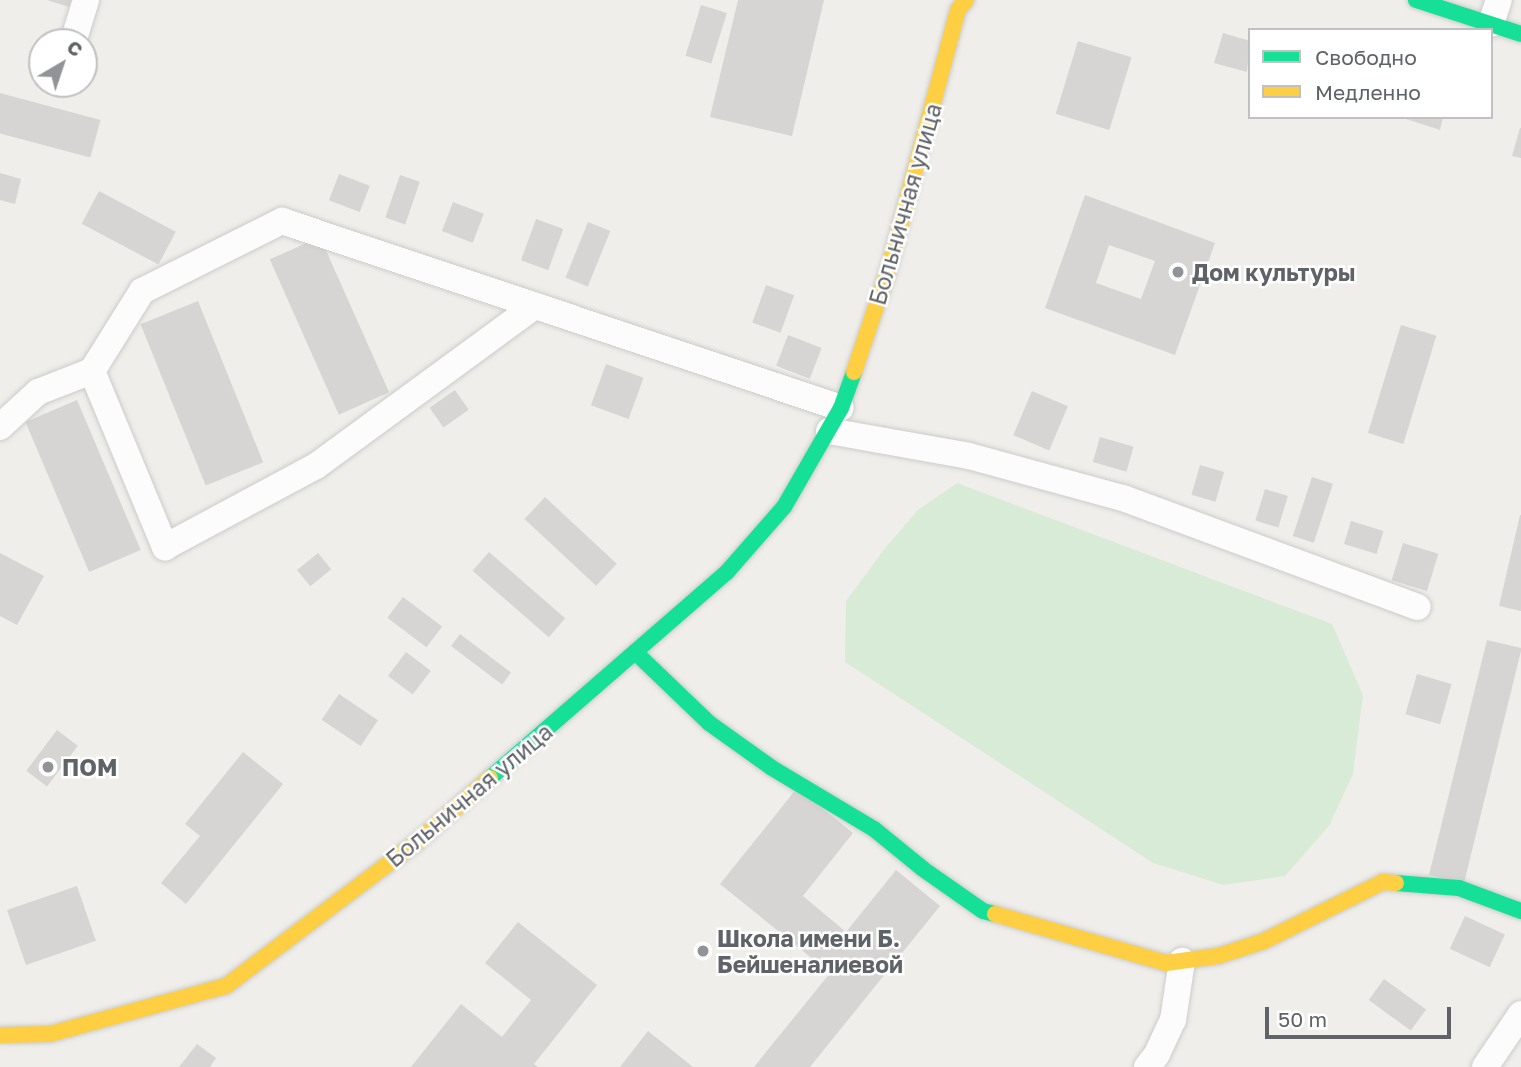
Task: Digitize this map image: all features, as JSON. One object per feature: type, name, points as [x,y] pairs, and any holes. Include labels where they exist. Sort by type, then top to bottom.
[{"type":"street","points":[[77,28],[86,0]]},
{"type":"street","name":"Больничная улица","points":[[0,1035],[50,1034],[226,986],[417,842],[727,572],[784,507],[835,420],[888,271],[958,10],[966,0]]},
{"type":"street","points":[[1416,0],[1495,12],[1521,34]]},
{"type":"street","points":[[0,427],[38,392],[92,371],[142,290],[282,221],[535,306],[835,420],[1122,498],[1417,607]]},
{"type":"street","points":[[92,371],[165,547],[316,466],[535,306]]},
{"type":"street","points":[[635,652],[709,723],[772,768],[874,829],[923,869],[983,911],[1166,963],[1218,956],[1264,941],[1383,882],[1459,888],[1521,911]]},
{"type":"street","points":[[1147,1067],[1157,1054],[1173,1020],[1182,961]]},
{"type":"street","points":[[1485,1067],[1521,1014]]},
{"type":"street","points":[[20,1052],[50,1034]]},
{"type":"green space","points":[[957,483],[1332,624],[1363,695],[1353,774],[1329,826],[1285,876],[1223,885],[1153,863],[845,662],[846,601],[886,547],[918,510]]},
{"type":"building","points":[[47,0],[71,0],[69,7]]},
{"type":"building","points":[[738,0],[824,0],[792,136],[710,117]]},
{"type":"building","points":[[701,5],[727,13],[711,64],[686,56]]},
{"type":"building","points":[[1223,33],[1248,40],[1247,72],[1214,63]]},
{"type":"building","points":[[1078,41],[1132,57],[1109,130],[1056,114]]},
{"type":"building","points":[[0,93],[100,120],[90,158],[0,133]]},
{"type":"building","points":[[1406,119],[1443,119],[1440,130]]},
{"type":"building","points":[[1521,128],[1521,158],[1512,156]]},
{"type":"building","points":[[0,173],[21,179],[15,204],[0,200]]},
{"type":"building","points":[[339,174],[370,186],[360,212],[329,200]]},
{"type":"building","points":[[400,175],[420,182],[405,224],[385,218]]},
{"type":"building","points":[[99,191],[176,232],[158,265],[82,224]]},
{"type":"building","name":"Дом культуры","points":[[1085,195],[1215,243],[1175,355],[1045,308]],"holes":[[[1109,245],[1155,261],[1141,299],[1096,283]]]},
{"type":"building","points":[[453,202],[484,214],[473,243],[442,231]]},
{"type":"building","points":[[536,219],[563,229],[548,270],[521,260]]},
{"type":"building","points":[[588,222],[610,231],[588,287],[566,278]]},
{"type":"building","points":[[320,237],[389,392],[339,415],[270,259]]},
{"type":"building","points":[[766,285],[794,295],[781,333],[752,323]]},
{"type":"building","points":[[198,301],[263,462],[206,486],[141,324]]},
{"type":"building","points":[[1401,325],[1436,336],[1403,444],[1368,433]]},
{"type":"building","points":[[788,335],[822,348],[810,379],[776,366]]},
{"type":"building","points":[[606,364],[644,378],[629,419],[591,405]]},
{"type":"building","points":[[455,390],[469,410],[443,427],[430,408]]},
{"type":"building","points":[[1032,391],[1068,406],[1049,450],[1013,435]]},
{"type":"building","points":[[77,400],[141,550],[89,572],[25,422]]},
{"type":"building","points":[[1100,437],[1134,447],[1126,472],[1093,462]]},
{"type":"building","points":[[1200,465],[1224,472],[1215,502],[1191,495]]},
{"type":"building","points":[[1312,477],[1333,484],[1314,543],[1293,536]]},
{"type":"building","points":[[1265,489],[1288,496],[1278,528],[1255,521]]},
{"type":"building","points":[[545,497],[617,564],[596,586],[525,519]]},
{"type":"building","points":[[1521,515],[1521,611],[1499,606]]},
{"type":"building","points":[[1351,521],[1384,531],[1376,554],[1344,544]]},
{"type":"building","points":[[1403,543],[1438,554],[1427,591],[1392,580]]},
{"type":"building","points":[[489,552],[565,618],[549,637],[473,571]]},
{"type":"building","points":[[0,553],[44,576],[17,625],[0,616]]},
{"type":"building","points":[[318,553],[331,569],[310,586],[297,570]]},
{"type":"building","points":[[403,597],[442,626],[426,647],[387,618]]},
{"type":"building","points":[[460,634],[511,673],[502,684],[451,646]]},
{"type":"building","points":[[1487,640],[1521,648],[1521,651],[1464,883],[1429,875]]},
{"type":"building","points":[[406,652],[431,671],[413,695],[388,676]]},
{"type":"building","points":[[1417,674],[1452,684],[1440,724],[1405,714]]},
{"type":"building","points":[[339,694],[378,720],[361,746],[322,720]]},
{"type":"building","points":[[57,730],[78,746],[47,786],[26,771]]},
{"type":"building","points":[[243,752],[283,784],[186,904],[161,883],[200,836],[185,824]]},
{"type":"building","points":[[797,788],[853,833],[803,896],[846,932],[896,870],[940,906],[810,1067],[754,1067],[830,973],[720,884]]},
{"type":"building","points":[[77,886],[96,941],[26,965],[7,910]]},
{"type":"building","points":[[1465,916],[1505,935],[1490,967],[1450,949]]},
{"type":"building","points":[[518,922],[597,985],[534,1064],[538,1067],[411,1067],[461,1004],[502,1037],[531,1000],[485,963]]},
{"type":"building","points":[[1384,979],[1426,1010],[1411,1031],[1369,1000]]},
{"type":"building","points":[[648,1031],[693,1067],[620,1067]]},
{"type":"building","points":[[197,1044],[216,1058],[210,1067],[179,1067]]},
{"type":"traffic: fast","points":[[1416,0],[1521,34]]},
{"type":"traffic: fast","points":[[490,778],[727,572],[784,507],[841,408],[854,372]]},
{"type":"traffic: fast","points":[[635,652],[709,723],[772,768],[874,829],[923,869],[983,911],[995,914]]},
{"type":"traffic: fast","points":[[1396,883],[1459,888],[1521,911]]},
{"type":"traffic: slow","points":[[854,372],[888,271],[958,10],[966,0]]},
{"type":"traffic: slow","points":[[0,1035],[50,1034],[226,986],[417,842],[490,778]]},
{"type":"traffic: slow","points":[[995,914],[1166,963],[1218,956],[1264,941],[1383,882],[1396,883]]},
{"type":"place","name":"Дом культуры","points":[[1178,272]]},
{"type":"place","name":"ПОМ","points":[[48,767]]},
{"type":"place","name":"Школа имени Б. Бейшеналиевой","points":[[703,951]]}]
